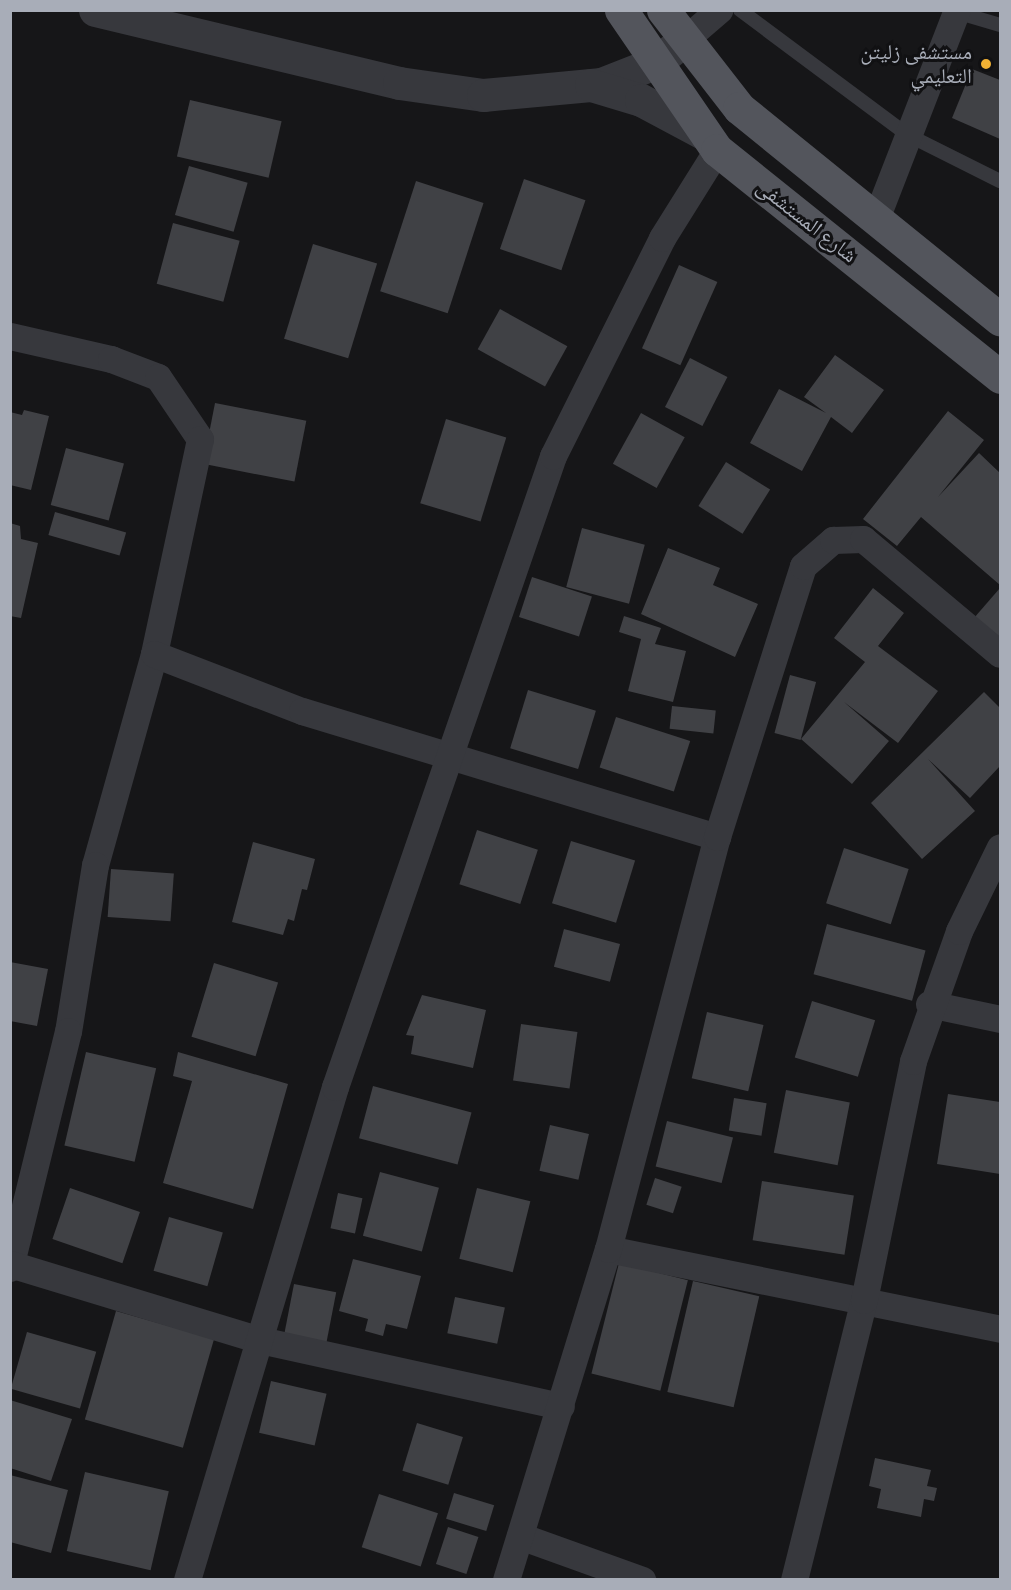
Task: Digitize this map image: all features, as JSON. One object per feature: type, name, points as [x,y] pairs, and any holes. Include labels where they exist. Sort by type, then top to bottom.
[{"type":"main road","name":"شارع المستشفى","points":[[621,10],[647,52],[710,142],[1000,377]]},
{"type":"main road","name":"شارع المستشفى","points":[[673,21],[739,108],[875,221],[1000,319]]},
{"type":"street","points":[[95,10],[440,90],[483,95],[591,85],[641,100],[710,142],[553,456],[446,754],[335,1087],[187,1580]]},
{"type":"street","points":[[591,85],[647,52],[673,21],[719,10]]},
{"type":"street","points":[[875,221],[956,11]]},
{"type":"street","points":[[10,336],[111,359],[158,377],[200,439],[154,654],[95,865],[68,1031],[11,1266],[260,1340],[561,1406]]},
{"type":"street","points":[[506,1580],[608,1249],[717,837],[803,566],[833,540],[863,539],[1000,654]]},
{"type":"street","points":[[154,654],[302,711],[717,837]]},
{"type":"street","points":[[794,1580],[864,1300],[912,1061],[929,1004],[1000,847]]},
{"type":"street","points":[[929,1004],[1000,1019]]},
{"type":"street","points":[[608,1249],[1000,1329]]},
{"type":"street","points":[[520,1536],[642,1580]]},
{"type":"lane","points":[[740,10],[908,135],[1000,181]]},
{"type":"lane","points":[[956,11],[1000,26]]},
{"type":"building","name":"مستشفى زليتن التعليمي","points":[[972,69],[1000,80],[1000,139],[952,118]]},
{"type":"building","points":[[190,100],[282,121],[269,178],[177,157]]},
{"type":"building","points":[[189,166],[248,183],[234,232],[175,215]]},
{"type":"building","points":[[524,179],[585,200],[561,270],[500,249]]},
{"type":"building","points":[[416,181],[484,203],[448,313],[380,291]]},
{"type":"building","points":[[173,223],[240,241],[223,302],[157,284]]},
{"type":"building","points":[[313,244],[377,264],[348,358],[284,339]]},
{"type":"building","points":[[679,265],[717,282],[680,365],[642,348]]},
{"type":"building","points":[[500,309],[567,346],[545,387],[478,349]]},
{"type":"building","points":[[835,355],[884,390],[852,433],[831,417],[802,471],[750,443],[779,389],[826,413],[804,397]]},
{"type":"building","points":[[690,358],[727,377],[702,426],[665,407]]},
{"type":"building","points":[[215,403],[306,421],[294,482],[203,464]]},
{"type":"building","points":[[24,410],[49,416],[31,490],[10,485],[10,412],[22,415]]},
{"type":"building","points":[[948,411],[984,440],[938,497],[979,453],[1000,473],[1000,585],[921,517],[897,546],[863,519]]},
{"type":"building","points":[[641,413],[685,437],[657,488],[613,464]]},
{"type":"building","points":[[446,419],[506,437],[481,522],[420,503]]},
{"type":"building","points":[[66,448],[124,464],[109,521],[51,505]]},
{"type":"building","points":[[726,462],[770,490],[743,534],[698,506]]},
{"type":"building","points":[[55,512],[126,532],[120,555],[48,535]]},
{"type":"building","points":[[10,523],[20,526],[21,539],[38,543],[21,618],[10,616]]},
{"type":"building","points":[[582,528],[645,545],[629,604],[566,587]]},
{"type":"building","points":[[668,548],[720,568],[713,585],[758,604],[735,657],[641,614]]},
{"type":"building","points":[[532,577],[592,596],[579,636],[519,617]]},
{"type":"building","points":[[873,588],[904,613],[878,646],[938,691],[898,743],[844,702],[889,741],[852,784],[801,739],[865,662],[834,638]]},
{"type":"building","points":[[1000,588],[1000,642],[974,618]]},
{"type":"building","points":[[624,616],[661,628],[655,644],[686,651],[673,702],[628,691],[641,639],[619,632]]},
{"type":"building","points":[[790,675],[816,682],[801,740],[774,733]]},
{"type":"building","points":[[528,690],[596,711],[578,769],[510,748]]},
{"type":"building","points":[[984,692],[1000,708],[1000,766],[970,798],[928,759],[975,811],[922,859],[871,803]]},
{"type":"building","points":[[672,706],[716,711],[713,733],[670,729]]},
{"type":"building","points":[[616,717],[690,741],[674,792],[600,767]]},
{"type":"building","points":[[477,830],[538,850],[520,904],[459,884]]},
{"type":"building","points":[[571,841],[635,861],[616,923],[552,903]]},
{"type":"building","points":[[253,842],[315,859],[307,890],[302,889],[294,921],[288,919],[283,935],[232,922]]},
{"type":"building","points":[[844,848],[909,869],[891,924],[826,903]]},
{"type":"building","points":[[111,869],[174,873],[170,921],[108,917]]},
{"type":"building","points":[[827,924],[926,950],[912,1001],[814,974]]},
{"type":"building","points":[[564,929],[620,944],[610,982],[554,967]]},
{"type":"building","points":[[10,962],[48,969],[37,1026],[10,1021]]},
{"type":"building","points":[[214,963],[278,983],[256,1056],[191,1037]]},
{"type":"building","points":[[422,995],[486,1010],[473,1068],[411,1054],[414,1036],[406,1035]]},
{"type":"building","points":[[812,1001],[875,1020],[858,1077],[795,1057]]},
{"type":"building","points":[[707,1012],[764,1025],[748,1091],[692,1078]]},
{"type":"building","points":[[521,1024],[577,1032],[570,1088],[513,1080]]},
{"type":"building","points":[[86,1052],[156,1068],[135,1162],[64,1146]]},
{"type":"building","points":[[178,1052],[288,1084],[253,1209],[163,1183],[192,1081],[173,1076]]},
{"type":"building","points":[[373,1086],[472,1112],[458,1165],[359,1138]]},
{"type":"building","points":[[786,1090],[850,1102],[838,1165],[774,1153]]},
{"type":"building","points":[[948,1094],[1000,1102],[1000,1174],[937,1164]]},
{"type":"building","points":[[734,1098],[767,1103],[761,1136],[729,1131]]},
{"type":"building","points":[[667,1121],[733,1137],[722,1183],[656,1167]]},
{"type":"building","points":[[550,1125],[589,1134],[578,1180],[539,1171]]},
{"type":"building","points":[[380,1172],[439,1188],[422,1252],[363,1236]]},
{"type":"building","points":[[655,1178],[682,1187],[673,1213],[646,1205]]},
{"type":"building","points":[[762,1181],[854,1196],[844,1255],[753,1240]]},
{"type":"building","points":[[70,1188],[140,1212],[122,1263],[52,1239]]},
{"type":"building","points":[[477,1188],[530,1201],[513,1272],[459,1259]]},
{"type":"building","points":[[338,1193],[362,1198],[355,1233],[331,1228]]},
{"type":"building","points":[[169,1217],[223,1232],[207,1286],[154,1271]]},
{"type":"building","points":[[353,1259],[421,1276],[407,1329],[386,1324],[383,1336],[365,1331],[368,1319],[339,1311]]},
{"type":"building","points":[[619,1263],[688,1280],[660,1391],[591,1374]]},
{"type":"building","points":[[693,1281],[759,1296],[734,1407],[667,1392]]},
{"type":"building","points":[[294,1284],[336,1292],[326,1347],[283,1339]]},
{"type":"building","points":[[455,1297],[505,1308],[497,1344],[447,1333]]},
{"type":"building","points":[[116,1311],[214,1339],[183,1448],[85,1420]]},
{"type":"building","points":[[27,1332],[96,1352],[80,1409],[11,1389]]},
{"type":"building","points":[[271,1381],[327,1394],[315,1445],[259,1433]]},
{"type":"building","points":[[10,1400],[72,1419],[51,1481],[10,1468]]},
{"type":"building","points":[[417,1423],[463,1437],[448,1485],[402,1471]]},
{"type":"building","points":[[875,1458],[931,1470],[927,1486],[937,1488],[934,1501],[924,1499],[921,1517],[877,1508],[881,1489],[869,1486]]},
{"type":"building","points":[[85,1472],[169,1491],[151,1570],[67,1551]]},
{"type":"building","points":[[10,1475],[68,1490],[51,1553],[10,1542]]},
{"type":"building","points":[[454,1493],[494,1505],[486,1531],[446,1519]]},
{"type":"building","points":[[379,1494],[438,1513],[421,1566],[362,1547]]},
{"type":"building","points":[[448,1527],[478,1537],[466,1574],[436,1564]]},
{"type":"place","name":"مستشفى زليتن التعليمي","points":[[986,64]]}]
